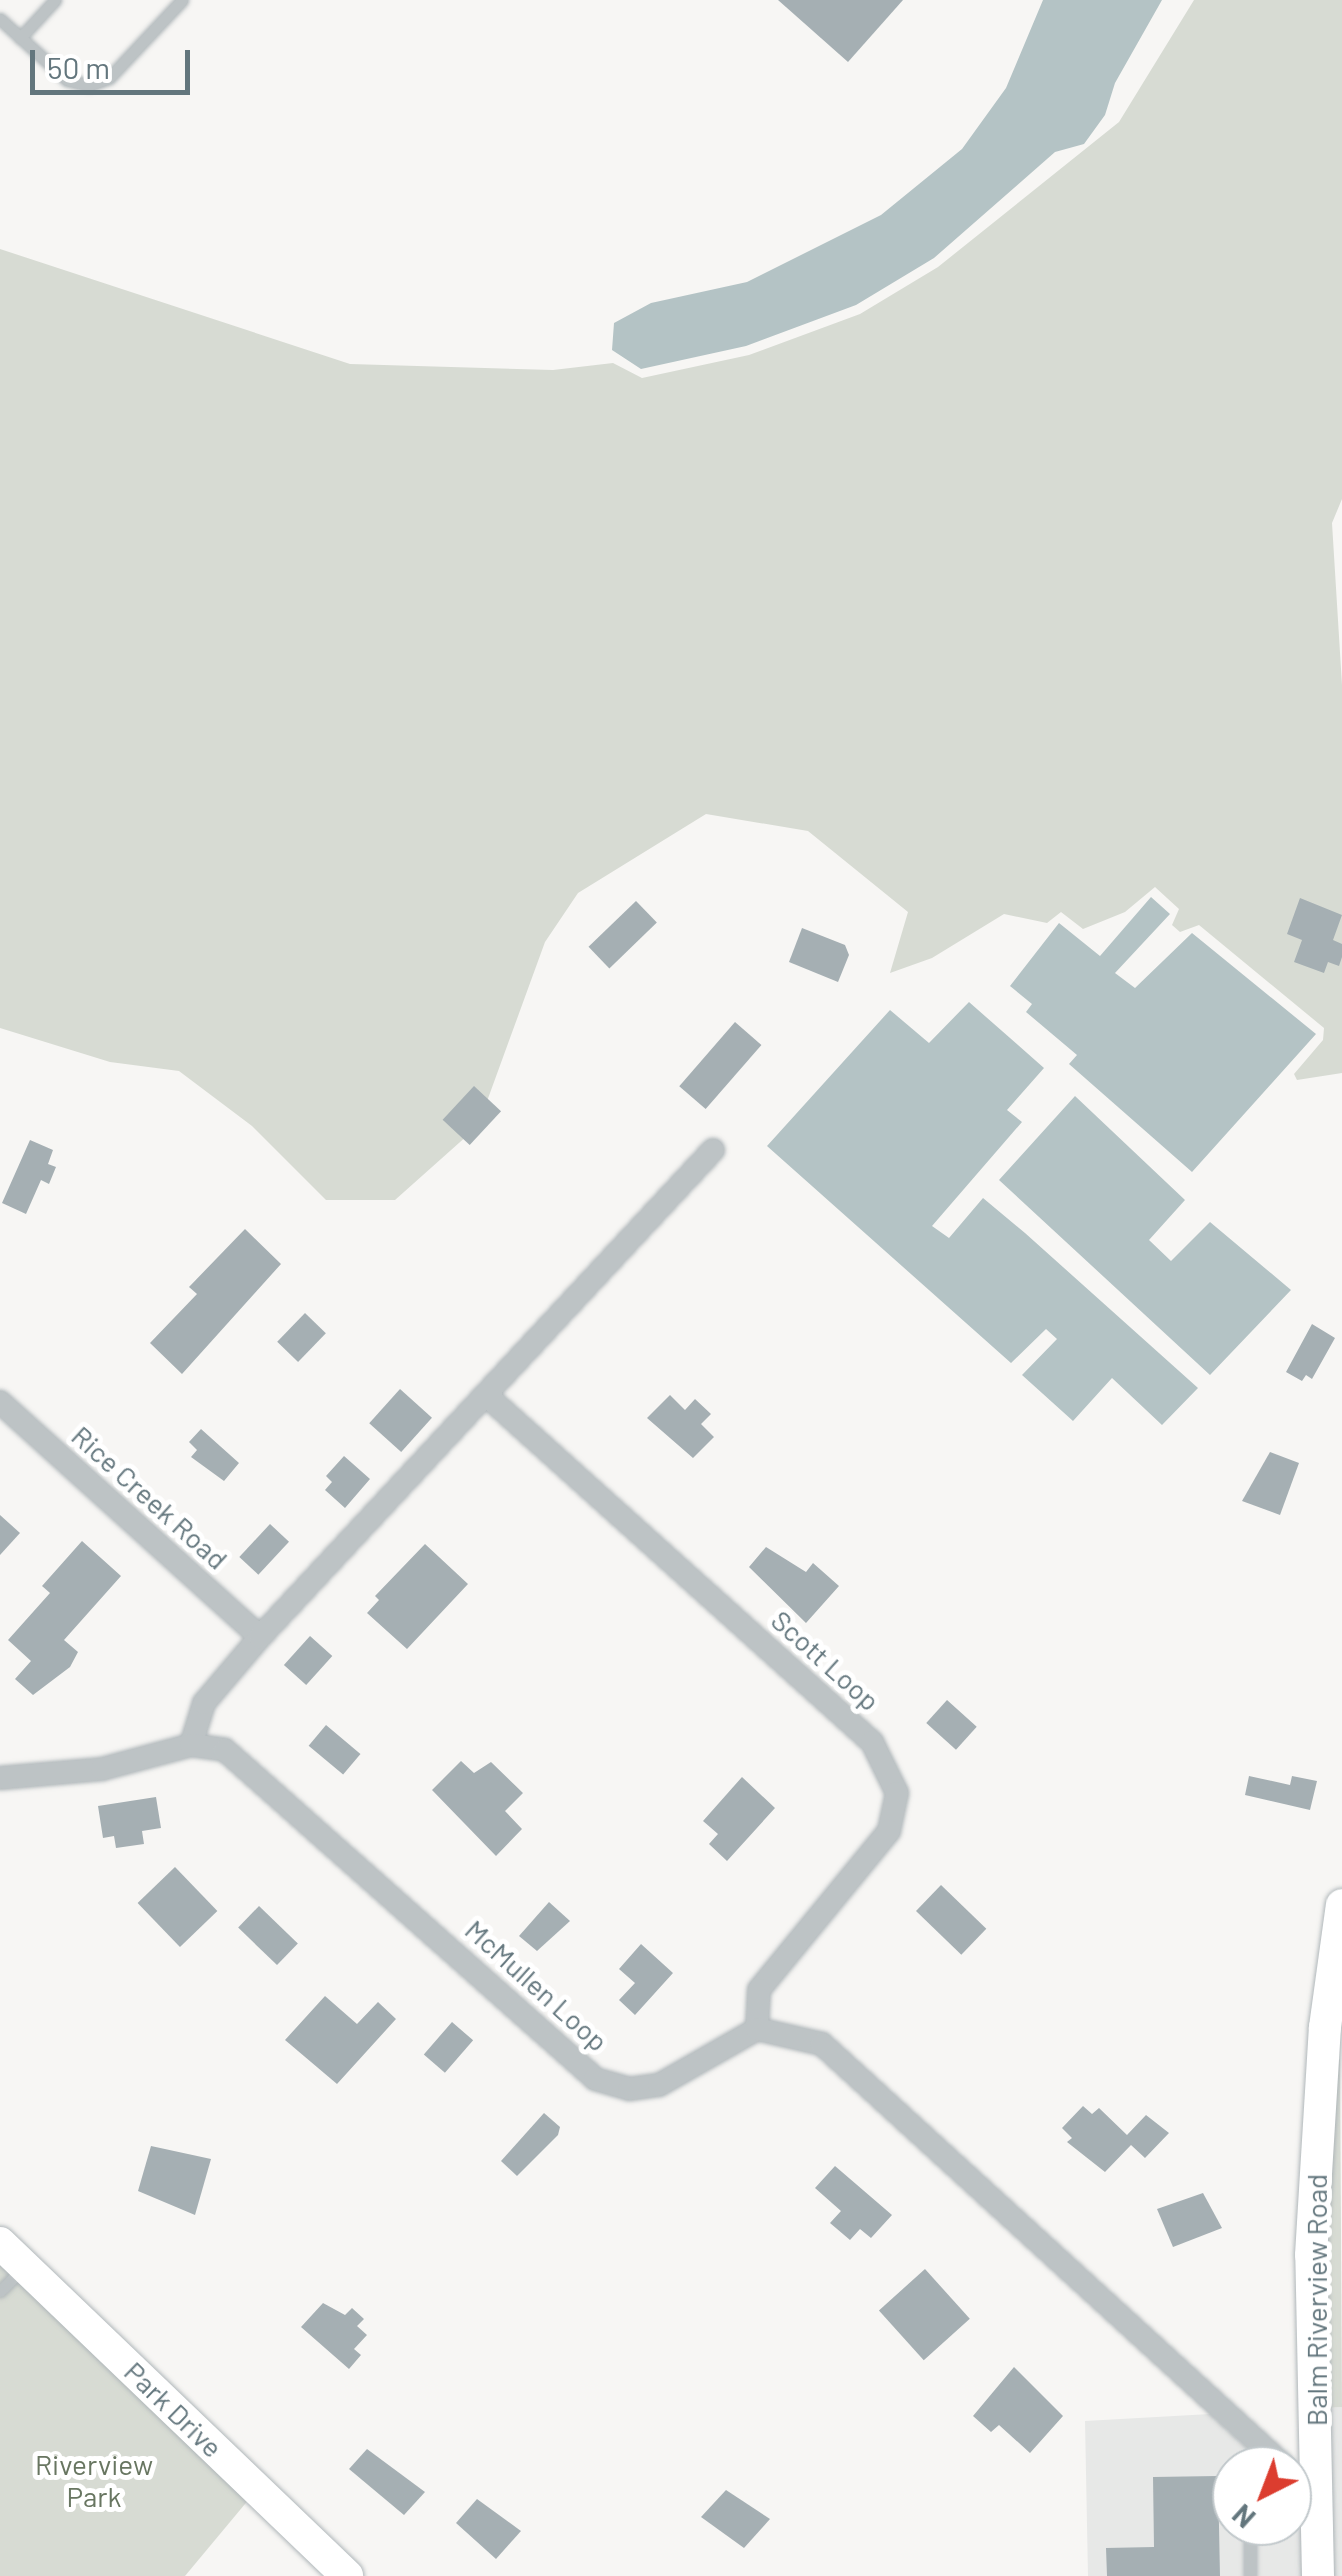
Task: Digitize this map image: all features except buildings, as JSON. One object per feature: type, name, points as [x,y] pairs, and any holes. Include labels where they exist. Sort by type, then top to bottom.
[{"type":"main road","name":"Balm Riverview Road","points":[[1318,2576],[1310,2255],[1325,2028],[1342,1906]]},
{"type":"main road","name":"Park Drive","points":[[0,2243],[347,2576]]},
{"type":"street","points":[[0,1778],[102,1769],[190,1745],[204,1703],[260,1637],[713,1150]]},
{"type":"street","name":"Scott Loop","points":[[487,1396],[872,1742],[897,1792],[889,1831],[759,1990],[757,2029]]},
{"type":"street","name":"Rice Creek Road","points":[[0,1402],[260,1637]]},
{"type":"street","name":"McMullen Loop","points":[[190,1745],[225,1750],[305,1816],[595,2079],[629,2089],[659,2085],[757,2029]]},
{"type":"street","points":[[757,2029],[822,2044],[1262,2446]]},
{"type":"street","points":[[1312,2493],[1316,2497]]},
{"type":"lane","points":[[20,38],[55,0]]},
{"type":"lane","points":[[0,19],[67,80],[89,85],[108,78],[182,0]]},
{"type":"lane","points":[[0,2291],[24,2266]]},
{"type":"lane","points":[[1250,2546],[1250,2576]]},
{"type":"shaded area","points":[[1043,0],[1162,0],[1115,83],[1105,115],[1084,144],[1055,152],[934,258],[856,305],[746,346],[641,369],[612,350],[614,323],[651,303],[747,282],[881,215],[962,149],[1006,88]]},
{"type":"shaded area","points":[[1151,897],[1170,914],[1115,973],[1135,988],[1192,933],[1316,1034],[1192,1172],[1069,1064],[1077,1055],[1026,1012],[1032,1004],[1010,986],[1059,923],[1100,956]]},
{"type":"shaded area","points":[[969,1002],[1044,1068],[1007,1110],[1022,1122],[932,1226],[949,1238],[983,1198],[1025,1233],[1198,1388],[1162,1425],[1112,1378],[1073,1421],[1022,1375],[1057,1339],[1046,1329],[1011,1363],[767,1146],[890,1010],[929,1043]]},
{"type":"shaded area","points":[[1075,1096],[1185,1200],[1149,1240],[1171,1261],[1210,1222],[1291,1290],[1210,1375],[999,1180]]},
{"type":"shaded area","points":[[1342,2407],[1342,2576],[1330,2576],[1326,2408]]},
{"type":"shaded area","points":[[1210,2414],[1244,2446],[1212,2446],[1212,2546],[1306,2546],[1306,2576],[1088,2576],[1085,2421]]},
{"type":"green space","points":[[1194,0],[1342,0],[1342,499],[1332,523],[1342,685],[1342,1073],[1297,1080],[1294,1074],[1323,1040],[1324,1028],[1199,925],[1180,932],[1172,925],[1179,909],[1155,887],[1125,912],[1083,929],[1061,912],[1047,923],[1004,914],[932,958],[890,973],[908,912],[808,831],[706,814],[578,893],[545,942],[478,1126],[395,1200],[326,1200],[252,1126],[179,1071],[110,1062],[0,1028],[0,249],[350,364],[553,370],[613,363],[642,378],[749,355],[860,314],[938,267],[1119,122]]},
{"type":"green space","points":[[1340,2059],[1342,2407],[1326,2408],[1322,2254],[1334,2066]]},
{"type":"green space","name":"Riverview Park","points":[[0,2258],[250,2498],[185,2576],[0,2576]]}]
